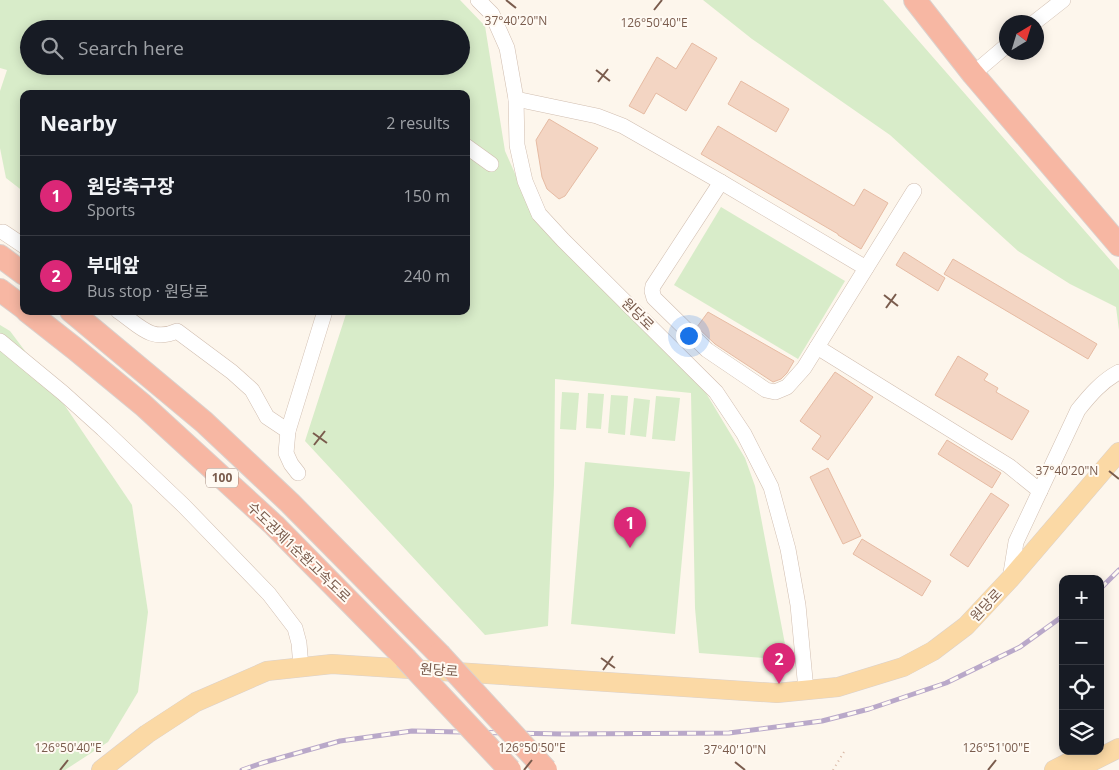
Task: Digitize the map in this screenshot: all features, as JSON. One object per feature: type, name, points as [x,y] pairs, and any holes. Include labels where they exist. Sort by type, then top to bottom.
[{"type":"highway","points":[[914,0],[1119,229]]},
{"type":"highway","points":[[928,0],[978,70],[1119,245]]},
{"type":"highway","points":[[0,256],[20,271]]},
{"type":"highway","points":[[0,290],[20,305]]},
{"type":"highway","name":"수도권제1순환고속도로","points":[[32,315],[142,405],[274,525],[405,658],[510,770]]},
{"type":"highway","name":"수도권제1순환고속도로","points":[[76,315],[204,422],[290,503],[439,654],[546,770]]},
{"type":"main road","name":"원당로","points":[[100,770],[147,734],[196,702],[267,671],[301,667],[332,664],[777,692],[838,688],[903,667],[933,651],[966,626],[1010,579],[1119,452]]},
{"type":"main road","points":[[1104,744],[1119,737]]},
{"type":"main road","points":[[1075,770],[1119,748]]},
{"type":"main road","points":[[1054,770],[1083,755]]},
{"type":"street","name":"원당로","points":[[478,0],[492,14],[507,48],[516,99],[518,145],[525,181],[539,214],[716,392],[744,434],[771,487],[788,549],[798,605],[806,690]]},
{"type":"street","points":[[1044,15],[1063,0]]},
{"type":"street","points":[[978,70],[999,52]]},
{"type":"street","points":[[516,99],[597,116],[623,126],[866,268]]},
{"type":"street","points":[[470,149],[491,164]]},
{"type":"street","points":[[721,182],[652,286],[652,291],[654,298],[707,350],[766,390],[775,392],[787,387],[804,368],[914,191]]},
{"type":"street","points":[[3,232],[20,243]]},
{"type":"street","points":[[124,315],[154,336],[164,336],[177,331],[232,372],[252,390],[268,417],[288,431]]},
{"type":"street","points":[[298,473],[286,453],[288,431],[324,315]]},
{"type":"street","points":[[0,341],[82,409],[184,506],[269,594],[295,628],[299,643],[301,667]]},
{"type":"street","points":[[817,347],[1009,466],[1040,490]]},
{"type":"street","points":[[1010,579],[1016,542],[1078,410],[1090,394],[1119,372]]},
{"type":"path","points":[[833,770],[844,752]]},
{"type":"green space","points":[[0,0],[460,0],[485,26],[505,151],[537,223],[666,349],[706,393],[745,458],[755,486],[788,660],[699,653],[695,608],[691,393],[555,379],[554,485],[548,626],[485,635],[305,441],[346,315],[470,315],[470,90],[20,90],[20,189],[6,178],[0,148],[0,91],[7,70],[0,68]]},
{"type":"green space","points":[[703,0],[883,0],[1119,270],[1119,330],[1116,307],[1070,284],[1018,251],[890,135],[752,39]]},
{"type":"green space","points":[[721,207],[845,281],[798,359],[674,285]]},
{"type":"green space","points":[[0,325],[10,331],[55,391],[132,505],[148,612],[138,692],[108,742],[65,770],[0,770]]},
{"type":"green space","points":[[562,392],[579,393],[576,430],[560,429]]},
{"type":"green space","points":[[588,393],[604,394],[601,429],[586,428]]},
{"type":"green space","points":[[611,395],[628,396],[625,435],[608,433]]},
{"type":"green space","points":[[656,396],[680,398],[675,441],[652,439]]},
{"type":"green space","points":[[634,398],[650,400],[646,437],[630,435]]},
{"type":"green space","points":[[585,462],[690,472],[675,634],[571,624]]},
{"type":"building","points":[[692,43],[717,58],[686,111],[656,93],[644,114],[629,106],[657,57],[676,69]]},
{"type":"building","points":[[741,81],[789,109],[776,132],[728,104]]},
{"type":"building","points":[[549,119],[598,148],[565,196],[559,199],[547,189],[542,177],[536,140]]},
{"type":"building","points":[[718,126],[854,206],[864,189],[888,203],[861,249],[701,154]]},
{"type":"building","points":[[904,252],[945,278],[938,291],[896,265]]},
{"type":"building","points":[[953,259],[1097,344],[1088,359],[944,274]]},
{"type":"building","points":[[708,312],[794,361],[787,373],[781,379],[773,382],[715,344],[697,327]]},
{"type":"building","points":[[958,356],[988,374],[984,380],[998,388],[996,392],[1029,411],[1012,440],[935,395]]},
{"type":"building","points":[[835,372],[873,397],[828,460],[812,449],[821,436],[800,421]]},
{"type":"building","points":[[947,440],[1001,473],[992,488],[938,454]]},
{"type":"building","points":[[828,468],[861,536],[843,544],[810,477]]},
{"type":"building","points":[[991,493],[1009,505],[968,567],[950,555]]},
{"type":"building","points":[[862,539],[931,581],[922,596],[853,554]]},
{"type":"railway","points":[[1104,585],[1119,570]]},
{"type":"railway","points":[[242,770],[340,741],[412,731],[563,734],[729,733],[822,721],[869,709],[946,683],[1020,647],[1059,619]]},
{"type":"place","name":"원당축구장","points":[[630,548]]},
{"type":"place","name":"부대앞","points":[[779,684]]}]
